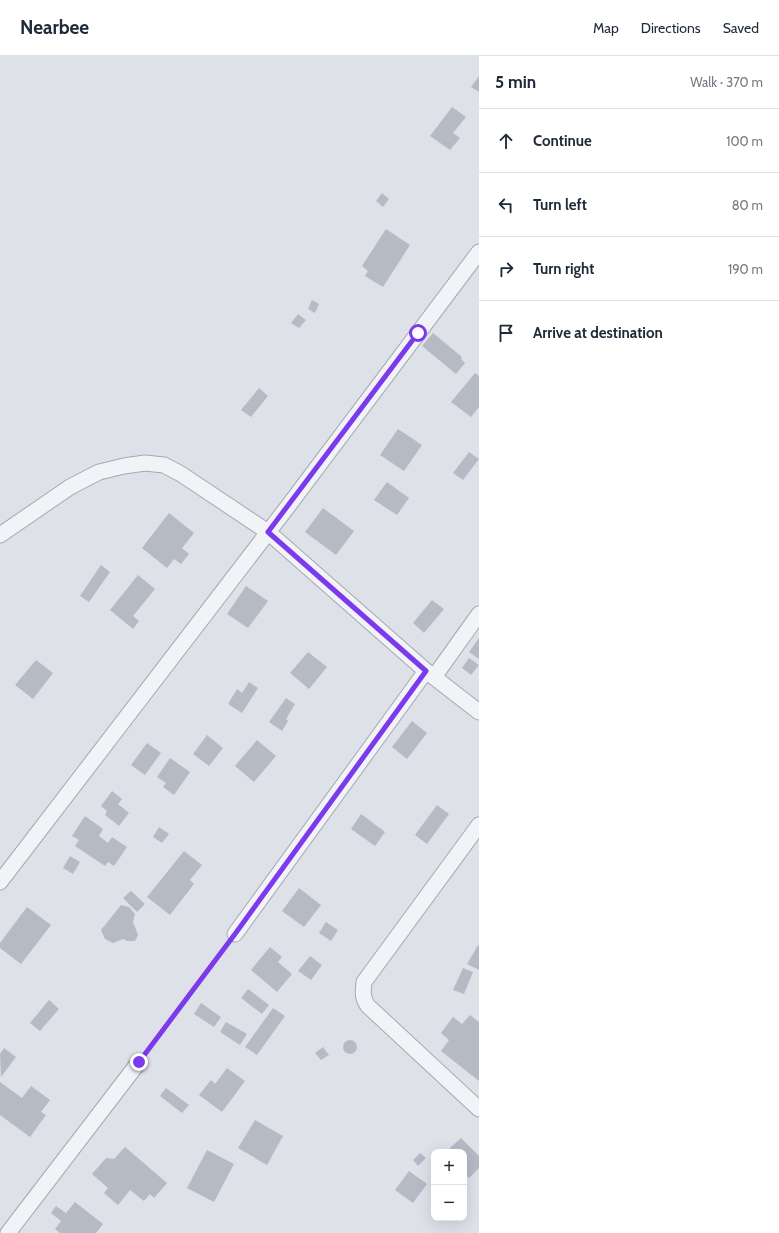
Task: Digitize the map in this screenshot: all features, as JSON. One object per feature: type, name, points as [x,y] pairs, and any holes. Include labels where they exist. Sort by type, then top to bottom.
[{"type":"street","points":[[0,882],[268,532],[479,252]]},
{"type":"street","points":[[0,535],[70,487],[99,472],[145,463],[164,465],[181,474],[268,532],[430,674],[479,712]]},
{"type":"street","points":[[235,934],[430,674],[479,614]]},
{"type":"street","points":[[479,826],[364,982],[363,992],[364,999],[368,1006],[479,1109]]},
{"type":"street","points":[[8,1233],[139,1062]]},
{"type":"path","points":[[139,1062],[235,934]]},
{"type":"building","points":[[479,76],[479,92],[471,87]]},
{"type":"building","points":[[452,107],[466,117],[453,133],[460,138],[450,150],[430,136]]},
{"type":"building","points":[[382,193],[389,199],[383,207],[376,201]]},
{"type":"building","points":[[386,229],[410,245],[383,287],[365,276],[368,271],[362,266]]},
{"type":"building","points":[[312,300],[319,304],[315,313],[308,309]]},
{"type":"building","points":[[298,314],[306,320],[299,328],[291,323]]},
{"type":"building","points":[[433,333],[462,357],[461,359],[465,363],[456,374],[422,346]]},
{"type":"building","points":[[475,373],[479,376],[479,407],[471,417],[451,402]]},
{"type":"building","points":[[259,388],[268,396],[251,417],[241,410]]},
{"type":"building","points":[[398,429],[422,445],[404,471],[380,455]]},
{"type":"building","points":[[469,452],[479,459],[463,480],[453,473]]},
{"type":"building","points":[[387,482],[409,498],[397,515],[374,500]]},
{"type":"building","points":[[323,508],[354,531],[336,555],[305,532]]},
{"type":"building","points":[[169,513],[194,533],[182,548],[189,554],[181,564],[174,559],[167,568],[142,548]]},
{"type":"building","points":[[101,565],[110,572],[89,602],[80,596]]},
{"type":"building","points":[[138,575],[155,589],[133,616],[139,621],[133,629],[110,610]]},
{"type":"building","points":[[246,586],[268,601],[248,628],[227,614]]},
{"type":"building","points":[[432,600],[444,609],[424,633],[413,623]]},
{"type":"building","points":[[479,638],[479,659],[469,652]]},
{"type":"building","points":[[308,652],[327,667],[309,689],[290,673]]},
{"type":"building","points":[[469,658],[479,665],[471,675],[462,668]]},
{"type":"building","points":[[36,660],[53,673],[33,699],[15,685]]},
{"type":"building","points":[[249,682],[258,688],[242,713],[228,704],[237,689],[242,693]]},
{"type":"building","points":[[286,698],[295,704],[286,719],[288,721],[282,731],[269,722]]},
{"type":"building","points":[[412,721],[427,733],[407,759],[392,747]]},
{"type":"building","points":[[207,735],[223,748],[209,766],[193,754]]},
{"type":"building","points":[[257,740],[276,756],[254,782],[235,766]]},
{"type":"building","points":[[147,743],[161,753],[145,775],[131,765]]},
{"type":"building","points":[[170,758],[190,772],[174,795],[163,787],[166,783],[157,777]]},
{"type":"building","points":[[112,791],[122,799],[118,804],[129,813],[119,826],[105,815],[107,811],[101,806]]},
{"type":"building","points":[[437,805],[449,814],[427,844],[415,835]]},
{"type":"building","points":[[361,814],[385,832],[375,846],[351,829]]},
{"type":"building","points":[[85,816],[103,829],[99,836],[108,843],[112,837],[127,847],[114,866],[108,862],[105,866],[75,846],[79,840],[72,836]]},
{"type":"building","points":[[159,827],[169,834],[162,843],[153,837]]},
{"type":"building","points":[[184,851],[202,865],[190,880],[194,884],[170,915],[147,897]]},
{"type":"building","points":[[70,856],[80,862],[73,874],[63,868]]},
{"type":"building","points":[[299,888],[321,905],[304,927],[282,911]]},
{"type":"building","points":[[131,891],[145,904],[137,912],[123,898]]},
{"type":"building","points":[[121,905],[129,907],[135,914],[133,922],[138,935],[135,941],[127,941],[123,939],[113,943],[105,939],[101,930]]},
{"type":"building","points":[[27,907],[51,925],[21,964],[0,948],[0,943]]},
{"type":"building","points":[[326,922],[338,930],[331,941],[319,933]]},
{"type":"building","points":[[478,945],[479,946],[479,970],[467,964]]},
{"type":"building","points":[[270,947],[282,957],[278,962],[292,974],[277,992],[251,970]]},
{"type":"building","points":[[310,956],[322,965],[311,980],[298,971]]},
{"type":"building","points":[[463,968],[473,972],[464,994],[453,990]]},
{"type":"building","points":[[248,989],[269,1005],[262,1014],[241,998]]},
{"type":"building","points":[[49,1000],[59,1009],[40,1031],[30,1023]]},
{"type":"building","points":[[201,1003],[221,1017],[214,1027],[194,1014]]},
{"type":"building","points":[[273,1008],[285,1016],[257,1055],[245,1047]]},
{"type":"building","points":[[470,1015],[479,1022],[479,1081],[441,1051],[449,1040],[441,1033],[453,1017],[462,1024]]},
{"type":"building","points":[[226,1022],[247,1034],[240,1045],[220,1032]]},
{"type":"building","points":[[347,1040],[353,1040],[357,1044],[357,1050],[353,1054],[347,1054],[343,1050],[343,1044]]},
{"type":"building","points":[[323,1047],[329,1055],[321,1060],[315,1053]]},
{"type":"building","points":[[4,1048],[16,1057],[1,1077],[0,1054]]},
{"type":"building","points":[[227,1068],[245,1081],[222,1112],[199,1095],[211,1080],[215,1084]]},
{"type":"building","points":[[0,1082],[22,1098],[31,1086],[50,1100],[41,1112],[46,1115],[30,1137],[0,1115]]},
{"type":"building","points":[[166,1088],[189,1105],[182,1113],[160,1096]]},
{"type":"building","points":[[255,1120],[283,1136],[267,1165],[238,1148]]},
{"type":"building","points":[[461,1138],[479,1156],[479,1168],[469,1178],[467,1176],[467,1149],[450,1148]]},
{"type":"building","points":[[125,1147],[167,1183],[154,1198],[150,1194],[144,1201],[130,1190],[118,1205],[104,1193],[108,1188],[92,1174],[106,1158],[114,1159]]},
{"type":"building","points":[[207,1150],[234,1164],[214,1202],[187,1188]]},
{"type":"building","points":[[420,1153],[426,1158],[418,1166],[413,1160]]},
{"type":"building","points":[[409,1171],[427,1184],[413,1203],[395,1190]]},
{"type":"building","points":[[75,1202],[103,1224],[96,1233],[60,1233],[55,1229],[61,1221],[51,1213],[56,1206],[66,1213]]},
{"type":"route","points":[[139,1062],[235,934],[426,671],[268,532],[418,333]]}]
